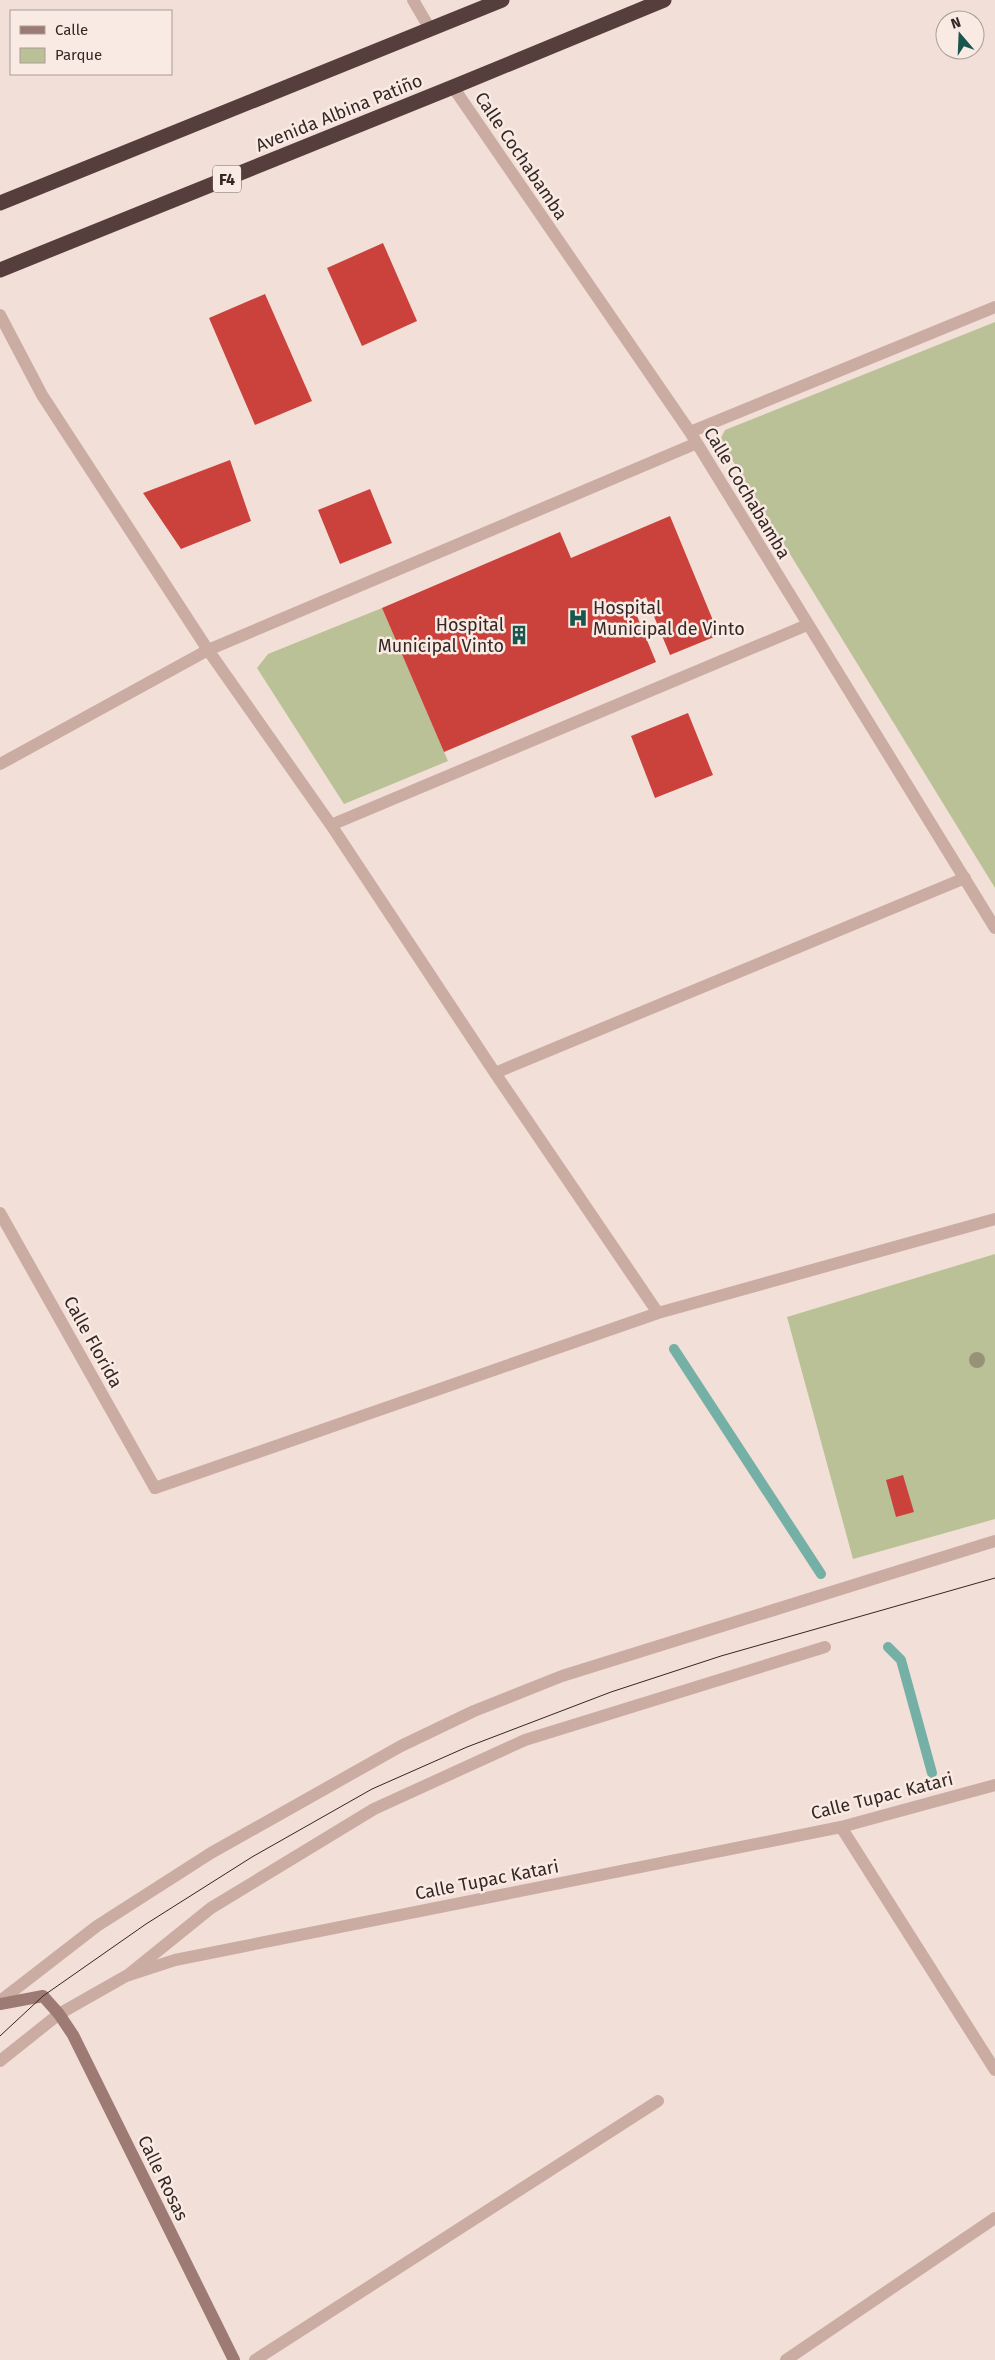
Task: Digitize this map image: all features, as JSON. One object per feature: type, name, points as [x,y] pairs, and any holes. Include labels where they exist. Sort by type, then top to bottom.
[{"type":"highway","points":[[0,203],[502,0]]},
{"type":"highway","name":"Avenida Albina Patiño","points":[[0,270],[453,88],[664,0]]},
{"type":"street","points":[[413,0],[430,29]]},
{"type":"street","name":"Calle Cochabamba","points":[[453,88],[693,437],[995,928]]},
{"type":"street","points":[[0,764],[208,650],[995,307]]},
{"type":"street","points":[[0,314],[42,395],[208,650],[330,825],[658,1313],[995,1219]]},
{"type":"street","points":[[330,825],[807,625]]},
{"type":"street","points":[[495,1073],[965,878]]},
{"type":"street","name":"Calle Florida","points":[[0,1213],[155,1488],[658,1313]]},
{"type":"street","points":[[0,2002],[97,1926],[211,1853],[401,1746],[474,1711],[562,1676],[995,1541]]},
{"type":"street","points":[[126,1976],[211,1908],[374,1809],[525,1740],[825,1647]]},
{"type":"street","name":"Calle Tupac Katari","points":[[0,2061],[58,2014],[126,1976],[175,1960],[841,1827],[995,1785]]},
{"type":"street","points":[[841,1827],[995,2070]]},
{"type":"street","points":[[0,2002],[43,1996],[58,2014]]},
{"type":"street","name":"Calle Rosas","points":[[58,2014],[73,2035],[234,2360]]},
{"type":"street","points":[[255,2360],[658,2101]]},
{"type":"street","points":[[786,2360],[995,2218]]},
{"type":"green space","points":[[995,322],[995,888],[720,440],[725,430]]},
{"type":"green space","points":[[382,608],[448,761],[344,804],[257,668],[268,654]]},
{"type":"green space","points":[[995,1254],[995,1519],[853,1559],[787,1317]]},
{"type":"building","points":[[383,243],[417,321],[362,346],[327,268]]},
{"type":"building","points":[[265,294],[312,401],[255,425],[209,318]]},
{"type":"building","points":[[230,460],[251,521],[181,549],[143,493]]},
{"type":"building","points":[[370,489],[392,543],[340,564],[318,510]]},
{"type":"building","name":"Hospital Municipal de Vinto","points":[[670,516],[719,635],[670,655],[646,597],[632,604],[656,662],[444,752],[382,608],[560,532],[571,558]]},
{"type":"building","points":[[688,713],[713,775],[655,798],[631,736]]},
{"type":"building","points":[[903,1475],[914,1512],[896,1517],[886,1480]]},
{"type":"waterway","points":[[674,1349],[821,1574]]},
{"type":"waterway","points":[[888,1647],[901,1660],[932,1773]]},
{"type":"tram line","points":[[0,2036],[43,1996],[146,1924],[252,1857],[372,1789],[467,1747],[611,1692],[721,1656],[995,1578]]},
{"type":"place","name":"Hospital Municipal de Vinto","points":[[578,618]]},
{"type":"place","name":"Hospital Municipal Vinto","points":[[519,635]]}]
